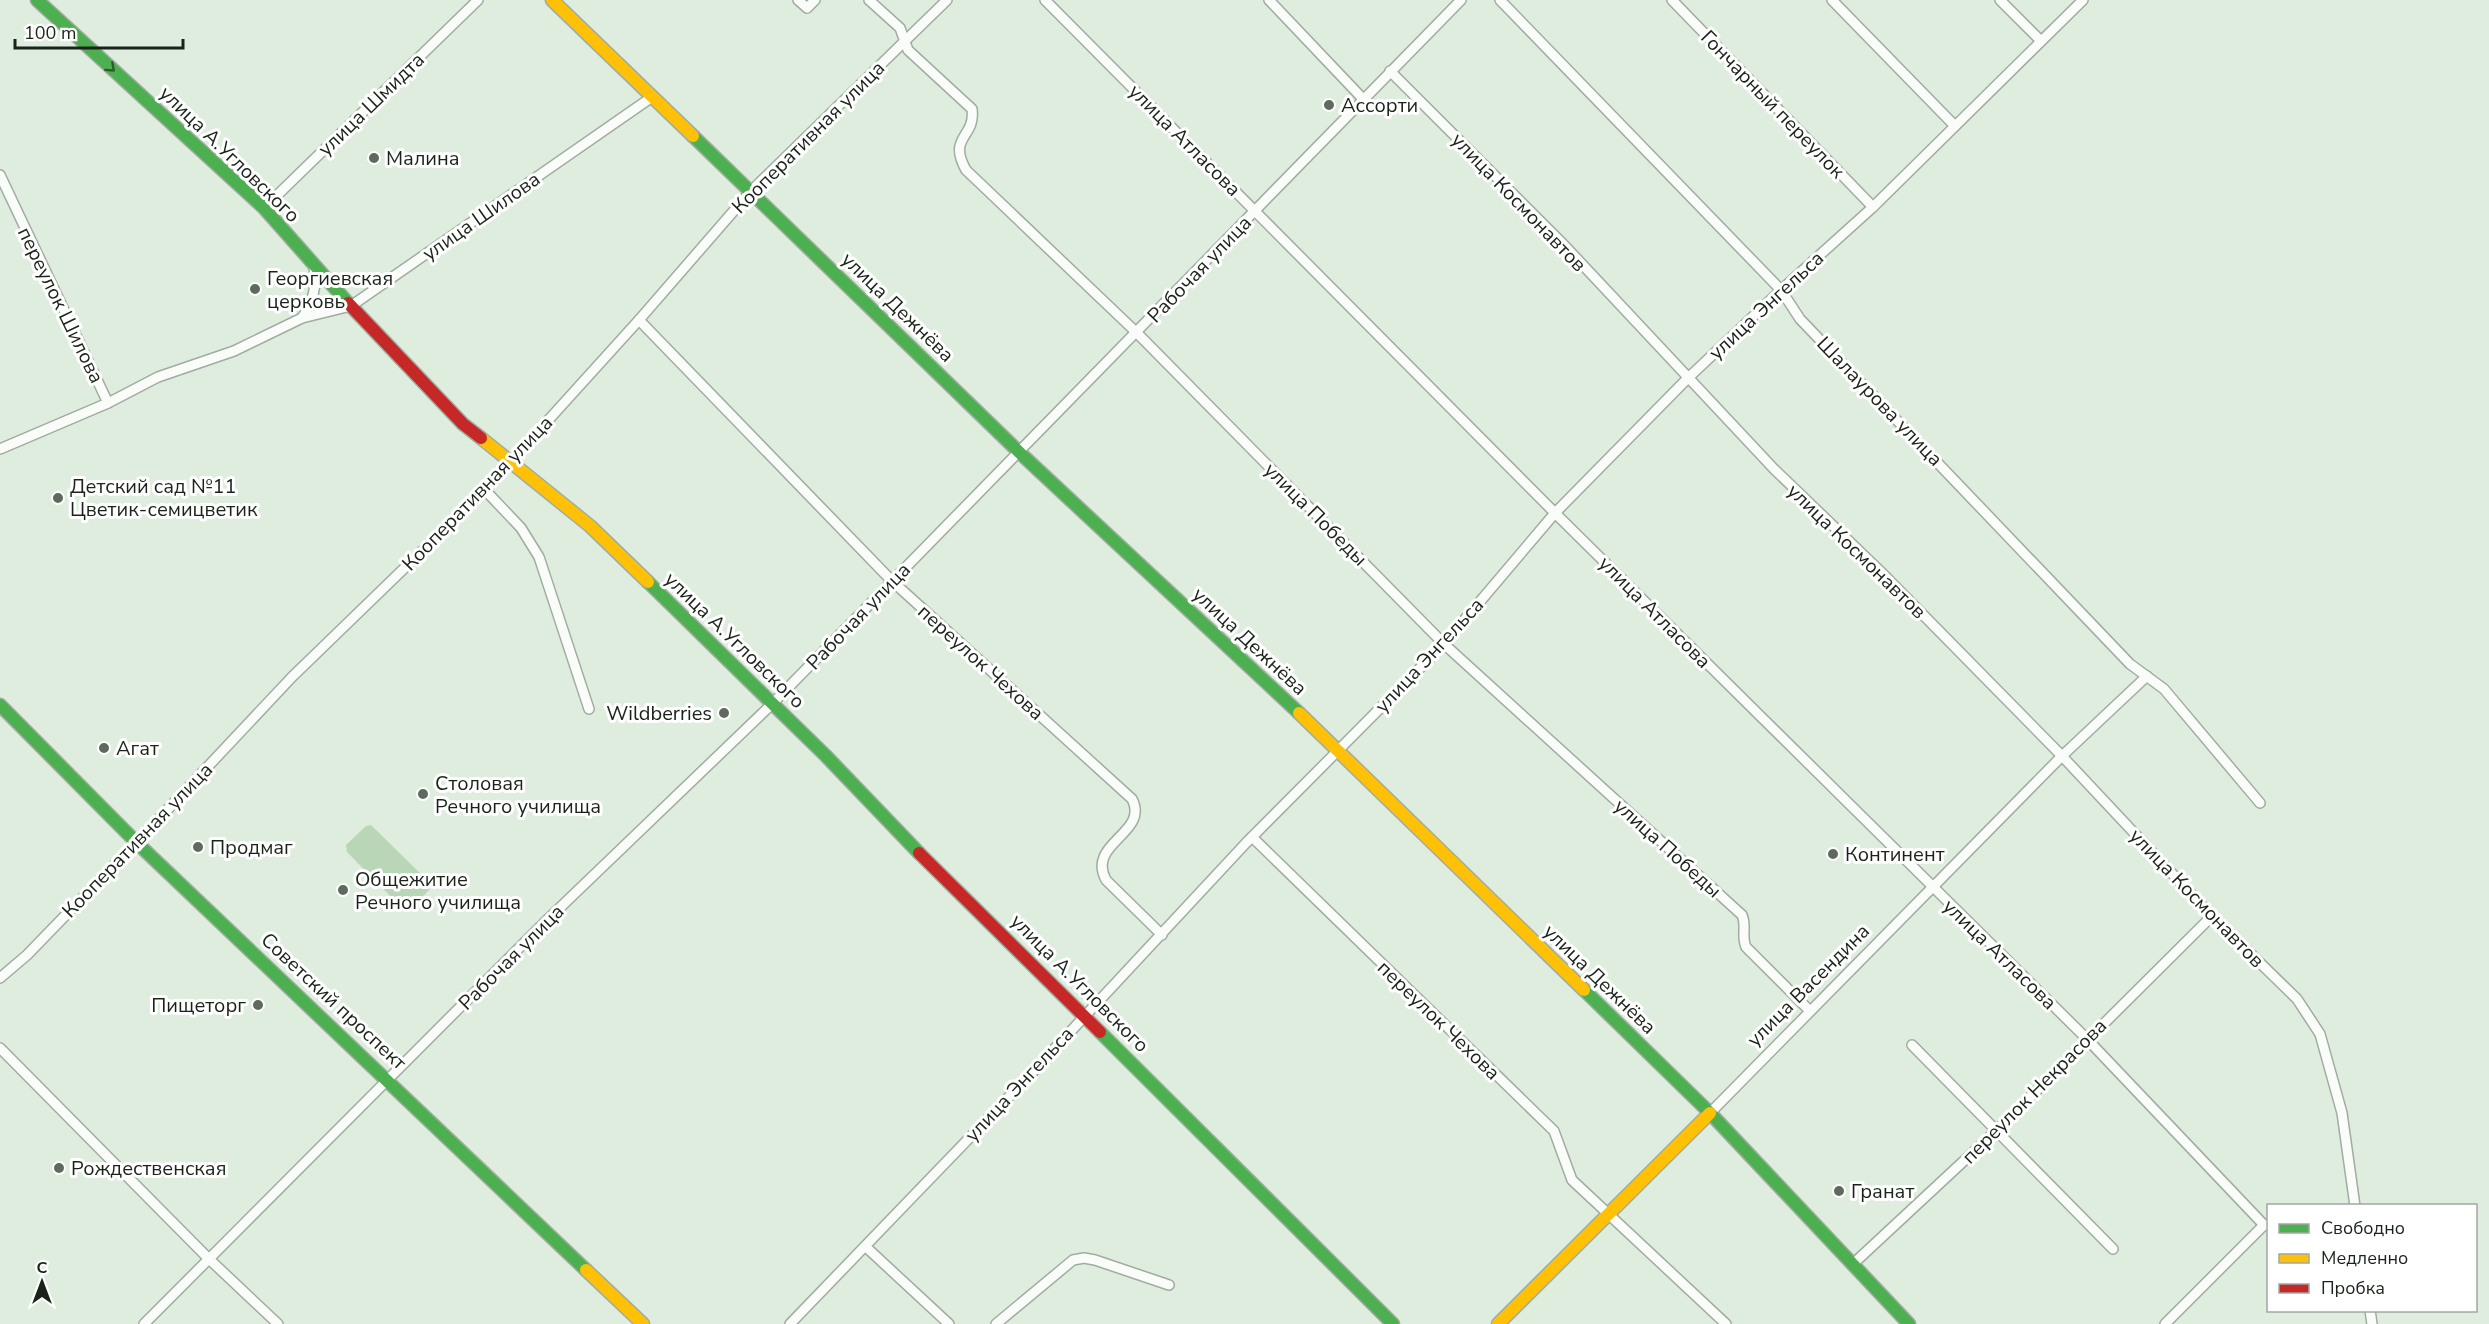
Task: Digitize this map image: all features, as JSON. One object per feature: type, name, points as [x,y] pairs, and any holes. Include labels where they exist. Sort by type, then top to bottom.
[{"type":"main road","name":"улица А.Угловского","points":[[37,0],[264,208],[314,267],[463,424],[590,526],[772,704],[1393,1324]]},
{"type":"main road","name":"улица Дежнёва","points":[[552,0],[1020,453],[1338,750],[1710,1113],[1910,1324]]},
{"type":"main road","name":"Советский проспект","points":[[0,705],[136,842],[388,1079],[643,1324]]},
{"type":"main road","name":"улица Васендина","points":[[1498,1324],[1710,1113]]},
{"type":"street","name":"улица Шмидта","points":[[264,208],[478,0]]},
{"type":"street","points":[[798,0],[807,8],[815,0]]},
{"type":"street","name":"улица Победы","points":[[869,0],[900,28],[908,51],[972,109],[971,123],[958,147],[960,159],[966,170],[1137,333],[1444,644],[1742,915],[1745,922],[1743,940],[1746,947],[1809,1010]]},
{"type":"street","name":"Кооперативная улица","points":[[0,978],[27,956],[292,677],[485,490],[639,320],[751,191],[947,0]]},
{"type":"street","name":"улица Атласова","points":[[1045,0],[1556,513],[2087,1039],[2266,1225]]},
{"type":"street","points":[[1269,0],[1364,100]]},
{"type":"street","name":"Рабочая улица","points":[[144,1324],[537,930],[772,704],[1461,0]]},
{"type":"street","name":"Шалаурова улица","points":[[1500,0],[1780,290],[1800,319],[2130,664],[2164,689],[2260,803]]},
{"type":"street","name":"Гончарный переулок","points":[[1672,0],[1874,207]]},
{"type":"street","points":[[1832,0],[1955,126]]},
{"type":"street","points":[[2000,0],[2041,42]]},
{"type":"street","name":"улица Энгельса","points":[[790,1324],[1162,935],[1252,837],[1444,644],[1556,513],[1687,379],[1780,290],[1874,207],[2083,0]]},
{"type":"street","name":"улица Космонавтов","points":[[1390,71],[1565,246],[1687,379],[2062,756],[2212,916],[2297,999],[2320,1034],[2342,1113],[2355,1204]]},
{"type":"street","name":"улица Шилова","points":[[0,449],[108,403],[158,377],[234,351],[302,318],[351,306],[652,97]]},
{"type":"street","name":"переулок Шилова","points":[[0,174],[108,403]]},
{"type":"street","points":[[302,318],[316,288],[314,267]]},
{"type":"street","name":"переулок Чехова","points":[[639,320],[891,580],[1132,799],[1135,805],[1134,819],[1103,856],[1101,872],[1106,880],[1162,935]]},
{"type":"street","points":[[485,490],[521,528],[538,557],[589,709]]},
{"type":"street","name":"улица Васендина","points":[[1710,1113],[1809,1010],[2062,756],[2147,676]]},
{"type":"street","name":"переулок Чехова","points":[[1252,837],[1554,1131],[1572,1180],[1726,1324]]},
{"type":"street","name":"переулок Некрасова","points":[[1853,1264],[1996,1131],[2212,916]]},
{"type":"street","points":[[1912,1045],[2113,1249]]},
{"type":"street","points":[[0,1048],[208,1258],[278,1324]]},
{"type":"street","points":[[2165,1324],[2266,1225]]},
{"type":"street","points":[[866,1247],[949,1324]]},
{"type":"street","points":[[996,1324],[1073,1260],[1084,1258],[1095,1260],[1169,1286]]},
{"type":"green space","points":[[371,825],[430,883],[430,889],[410,910],[404,910],[347,852],[346,845],[366,826]]},
{"type":"traffic: fast","points":[[37,0],[264,208],[348,303]]},
{"type":"traffic: fast","points":[[693,136],[1020,453],[1299,713]]},
{"type":"traffic: fast","points":[[648,582],[826,756],[919,853]]},
{"type":"traffic: fast","points":[[0,705],[136,842],[586,1270]]},
{"type":"traffic: fast","points":[[1584,990],[1710,1113],[1909,1324]]},
{"type":"traffic: fast","points":[[1100,1032],[1393,1324]]},
{"type":"traffic: slow","points":[[552,0],[693,136]]},
{"type":"traffic: slow","points":[[481,438],[590,526],[648,582]]},
{"type":"traffic: slow","points":[[1299,713],[1584,990]]},
{"type":"traffic: slow","points":[[1498,1324],[1710,1113]]},
{"type":"traffic: slow","points":[[586,1270],[643,1324]]},
{"type":"traffic: jam","points":[[348,303],[463,424],[481,438]]},
{"type":"traffic: jam","points":[[919,853],[1100,1032]]},
{"type":"place","name":"Ассорти","points":[[1329,105]]},
{"type":"place","name":"Малина","points":[[374,158]]},
{"type":"place","name":"Георгиевская церковь","points":[[255,289]]},
{"type":"place","name":"Детский сад №11 Цветик-семицветик","points":[[58,498]]},
{"type":"place","name":"Wildberries","points":[[724,713]]},
{"type":"place","name":"Агат","points":[[104,748]]},
{"type":"place","name":"Столовая Речного училища","points":[[423,794]]},
{"type":"place","name":"Продмаг","points":[[198,847]]},
{"type":"place","name":"Континент","points":[[1833,854]]},
{"type":"place","name":"Общежитие Речного училища","points":[[343,890]]},
{"type":"place","name":"Пищеторг","points":[[258,1005]]},
{"type":"place","name":"Рождественская","points":[[59,1168]]},
{"type":"place","name":"Гранат","points":[[1839,1191]]}]
